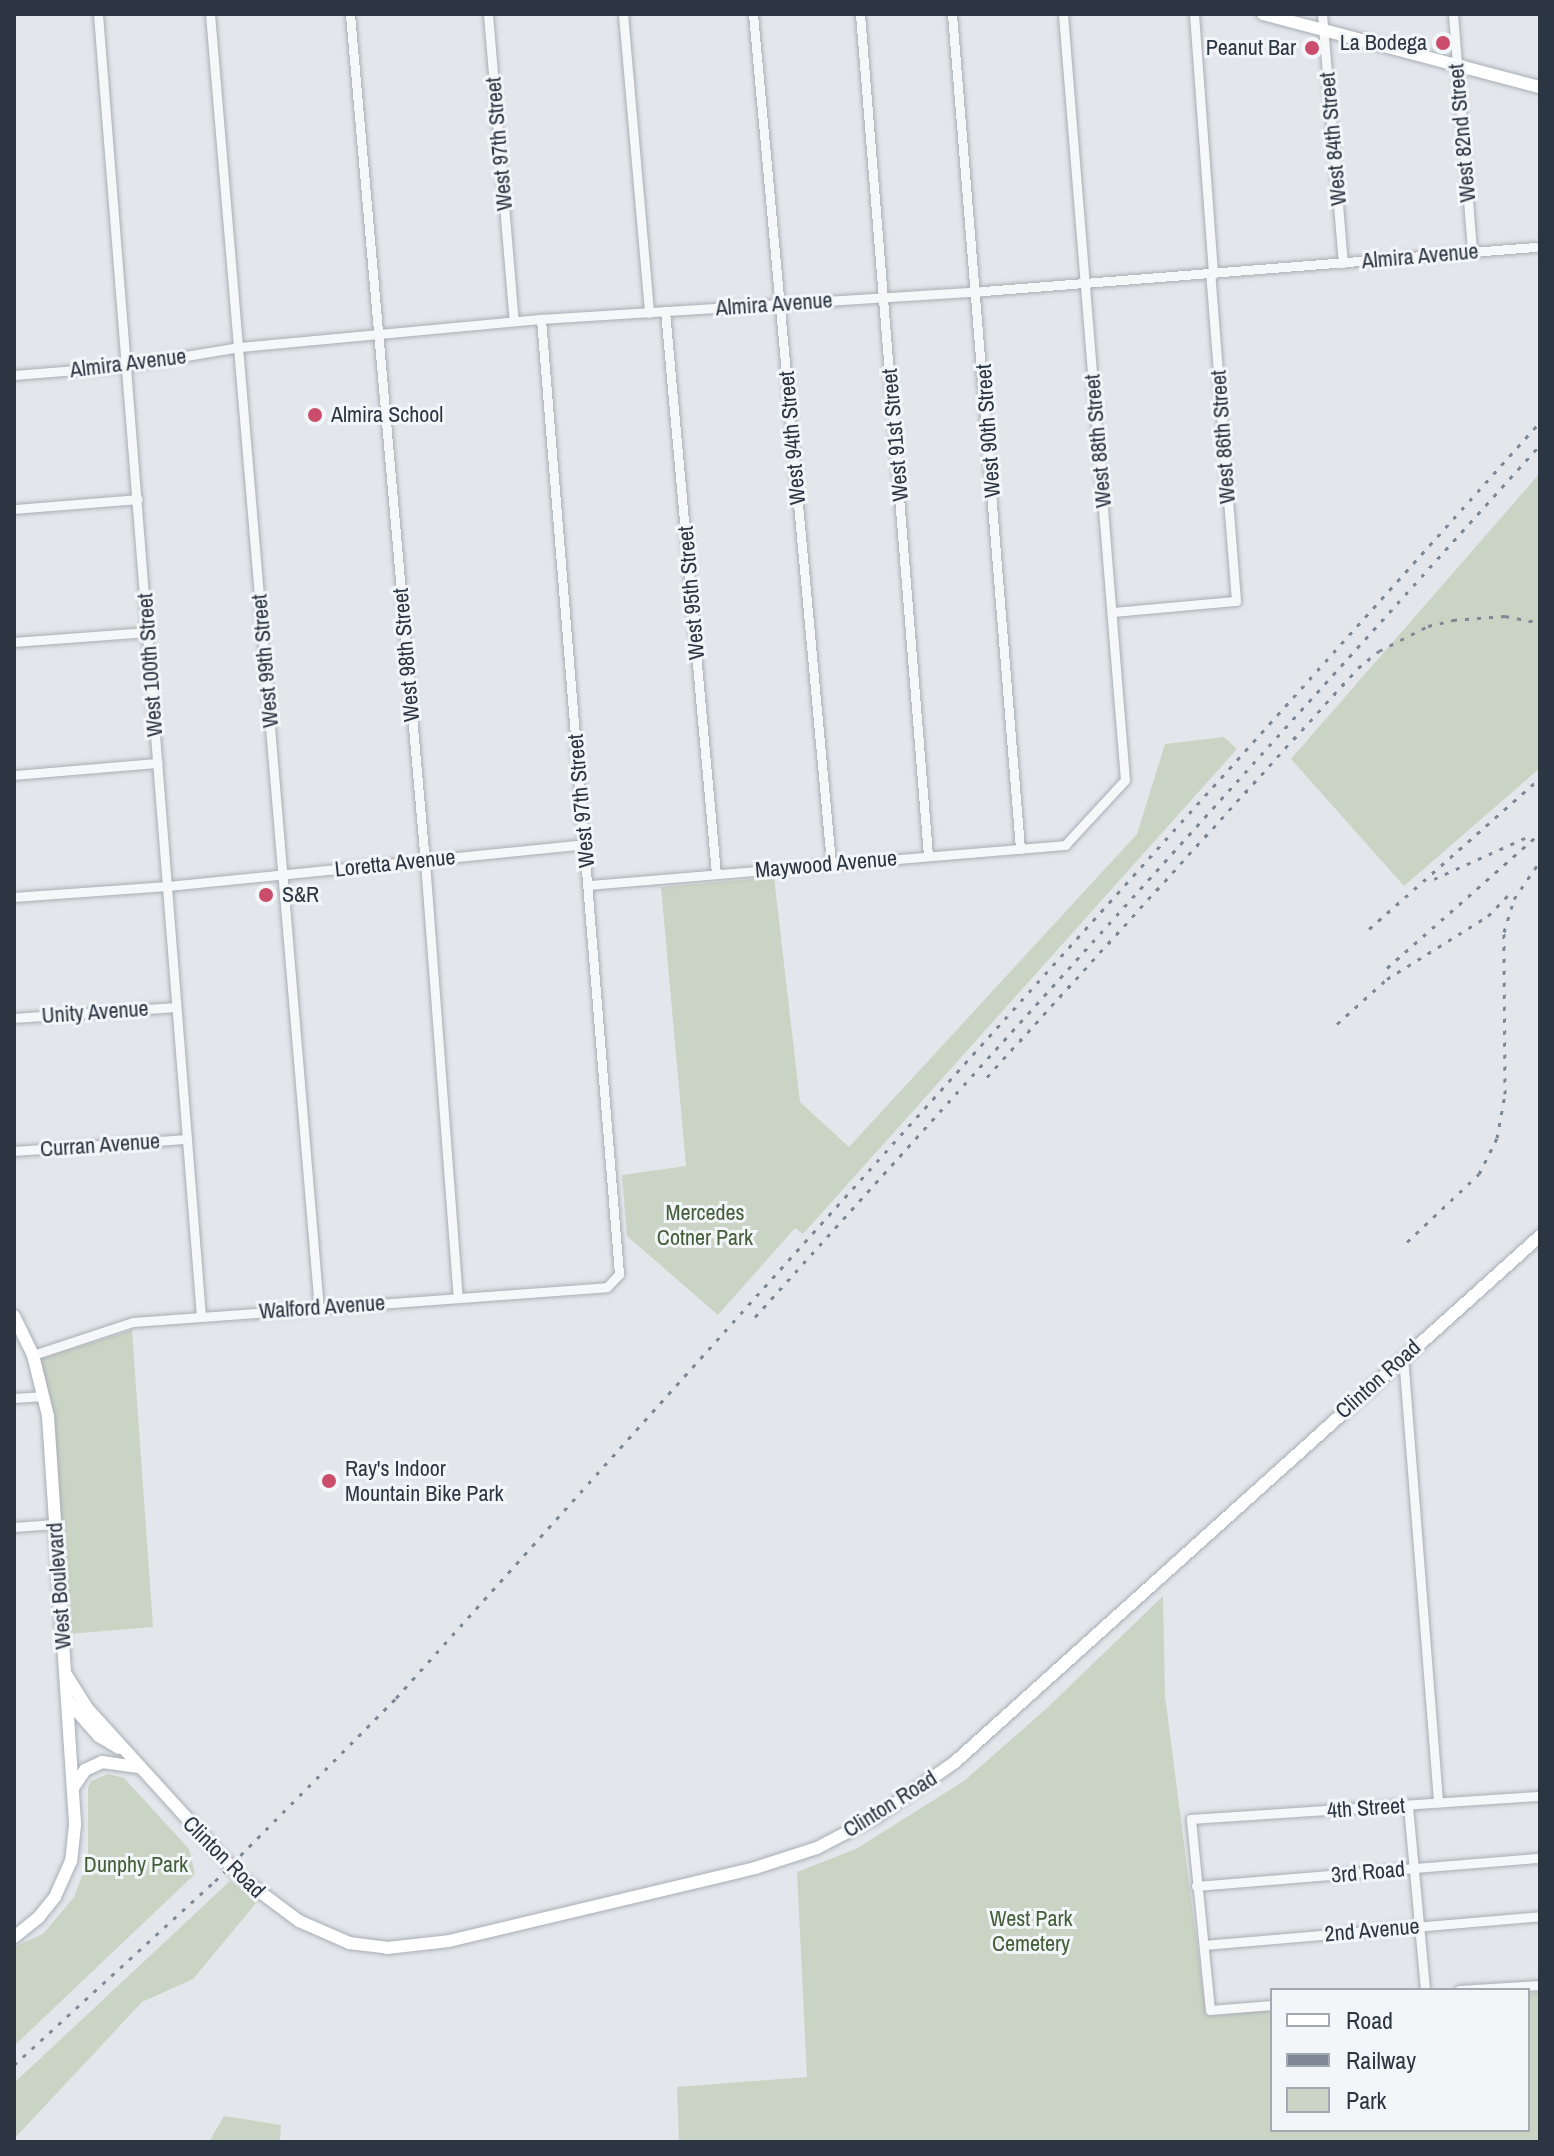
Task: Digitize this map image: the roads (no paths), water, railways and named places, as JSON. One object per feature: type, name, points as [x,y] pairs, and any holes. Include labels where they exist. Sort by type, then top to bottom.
[{"type":"street","name":"West 100th Street","points":[[98,14],[201,1316]]},
{"type":"street","name":"West 99th Street","points":[[210,14],[319,1308]]},
{"type":"street","name":"West 98th Street","points":[[350,14],[425,862],[458,1297]]},
{"type":"street","name":"West 97th Street","points":[[488,14],[514,321]]},
{"type":"street","points":[[623,14],[649,313]]},
{"type":"street","name":"West 94th Street","points":[[753,14],[831,863]]},
{"type":"street","name":"West 91st Street","points":[[860,14],[928,855]]},
{"type":"street","name":"West 90th Street","points":[[952,14],[977,291],[1020,849]]},
{"type":"street","name":"West 88th Street","points":[[1063,14],[1125,780],[1065,845]]},
{"type":"street","name":"West 86th Street","points":[[1112,612],[1236,601],[1194,14]]},
{"type":"street","points":[[1263,14],[1540,87]]},
{"type":"street","name":"West 84th Street","points":[[1322,14],[1343,263]]},
{"type":"street","name":"West 82nd Street","points":[[1453,14],[1472,252]]},
{"type":"street","name":"Almira Avenue","points":[[14,375],[126,366],[239,347],[514,321],[1212,274],[1535,247]]},
{"type":"street","name":"West 95th Street","points":[[665,311],[716,874]]},
{"type":"street","name":"West 97th Street","points":[[541,319],[619,1274],[615,1282]]},
{"type":"street","points":[[14,509],[138,499]]},
{"type":"street","points":[[14,642],[147,632]]},
{"type":"street","points":[[14,775],[157,763]]},
{"type":"street","name":"Loretta Avenue","points":[[14,897],[167,886],[585,844]]},
{"type":"street","name":"Maywood Avenue","points":[[589,885],[1065,845]]},
{"type":"street","name":"Unity Avenue","points":[[14,1018],[176,1007]]},
{"type":"street","name":"Curran Avenue","points":[[14,1151],[187,1139]]},
{"type":"street","name":"Clinton Road","points":[[65,1673],[82,1711],[99,1736],[125,1752],[258,1893],[321,1932],[349,1943],[387,1948],[449,1941],[755,1868],[817,1848],[876,1817],[955,1762],[1403,1355],[1540,1236]]},
{"type":"street","name":"Walford Avenue","points":[[33,1355],[133,1322],[607,1287],[615,1282]]},
{"type":"street","name":"West Boulevard","points":[[14,1316],[33,1355],[44,1396],[75,1825],[71,1861],[46,1909],[14,1937]]},
{"type":"street","points":[[1403,1355],[1438,1803]]},
{"type":"street","points":[[14,1398],[44,1396]]},
{"type":"street","points":[[14,1527],[54,1524]]},
{"type":"street","name":"Clinton Road","points":[[67,1700],[82,1711]]},
{"type":"street","points":[[72,1791],[85,1770],[102,1762],[137,1767]]},
{"type":"street","name":"4th Street","points":[[1196,1886],[1191,1819],[1540,1796]]},
{"type":"street","points":[[1408,1806],[1425,1988]]},
{"type":"street","name":"3rd Road","points":[[1196,1886],[1540,1858]]},
{"type":"street","points":[[1196,1886],[1210,2010],[1270,2005]]},
{"type":"street","name":"2nd Avenue","points":[[1204,1945],[1540,1916]]},
{"type":"street","points":[[1491,1988],[1540,1985]]},
{"type":"railway","points":[[14,2065],[215,1881],[396,1698],[1540,422]]},
{"type":"railway","points":[[755,1317],[1540,445]]},
{"type":"railway","points":[[987,1077],[1358,668],[1379,651],[1428,626],[1453,620],[1505,616],[1540,623]]},
{"type":"railway","points":[[1369,929],[1540,778]]},
{"type":"railway","points":[[1387,968],[1540,833]]},
{"type":"railway","points":[[1434,879],[1525,838]]},
{"type":"railway","points":[[1407,1242],[1479,1174],[1497,1138],[1505,1094],[1504,932],[1514,899],[1540,861]]},
{"type":"railway","points":[[1337,1024],[1387,979],[1488,916],[1513,890]]},
{"type":"place","name":"La Bodega","points":[[1443,43]]},
{"type":"place","name":"Peanut Bar","points":[[1312,48]]},
{"type":"place","name":"Almira School","points":[[315,415]]},
{"type":"place","name":"S&R","points":[[266,895]]},
{"type":"place","name":"Ray's Indoor Mountain Bike Park","points":[[329,1481]]},
{"type":"park label","name":"Mercedes Cotner Park","points":[[705,1224]]},
{"type":"park label","name":"Dunphy Park","points":[[136,1865]]},
{"type":"park label","name":"West Park Cemetery","points":[[1031,1930]]}]
